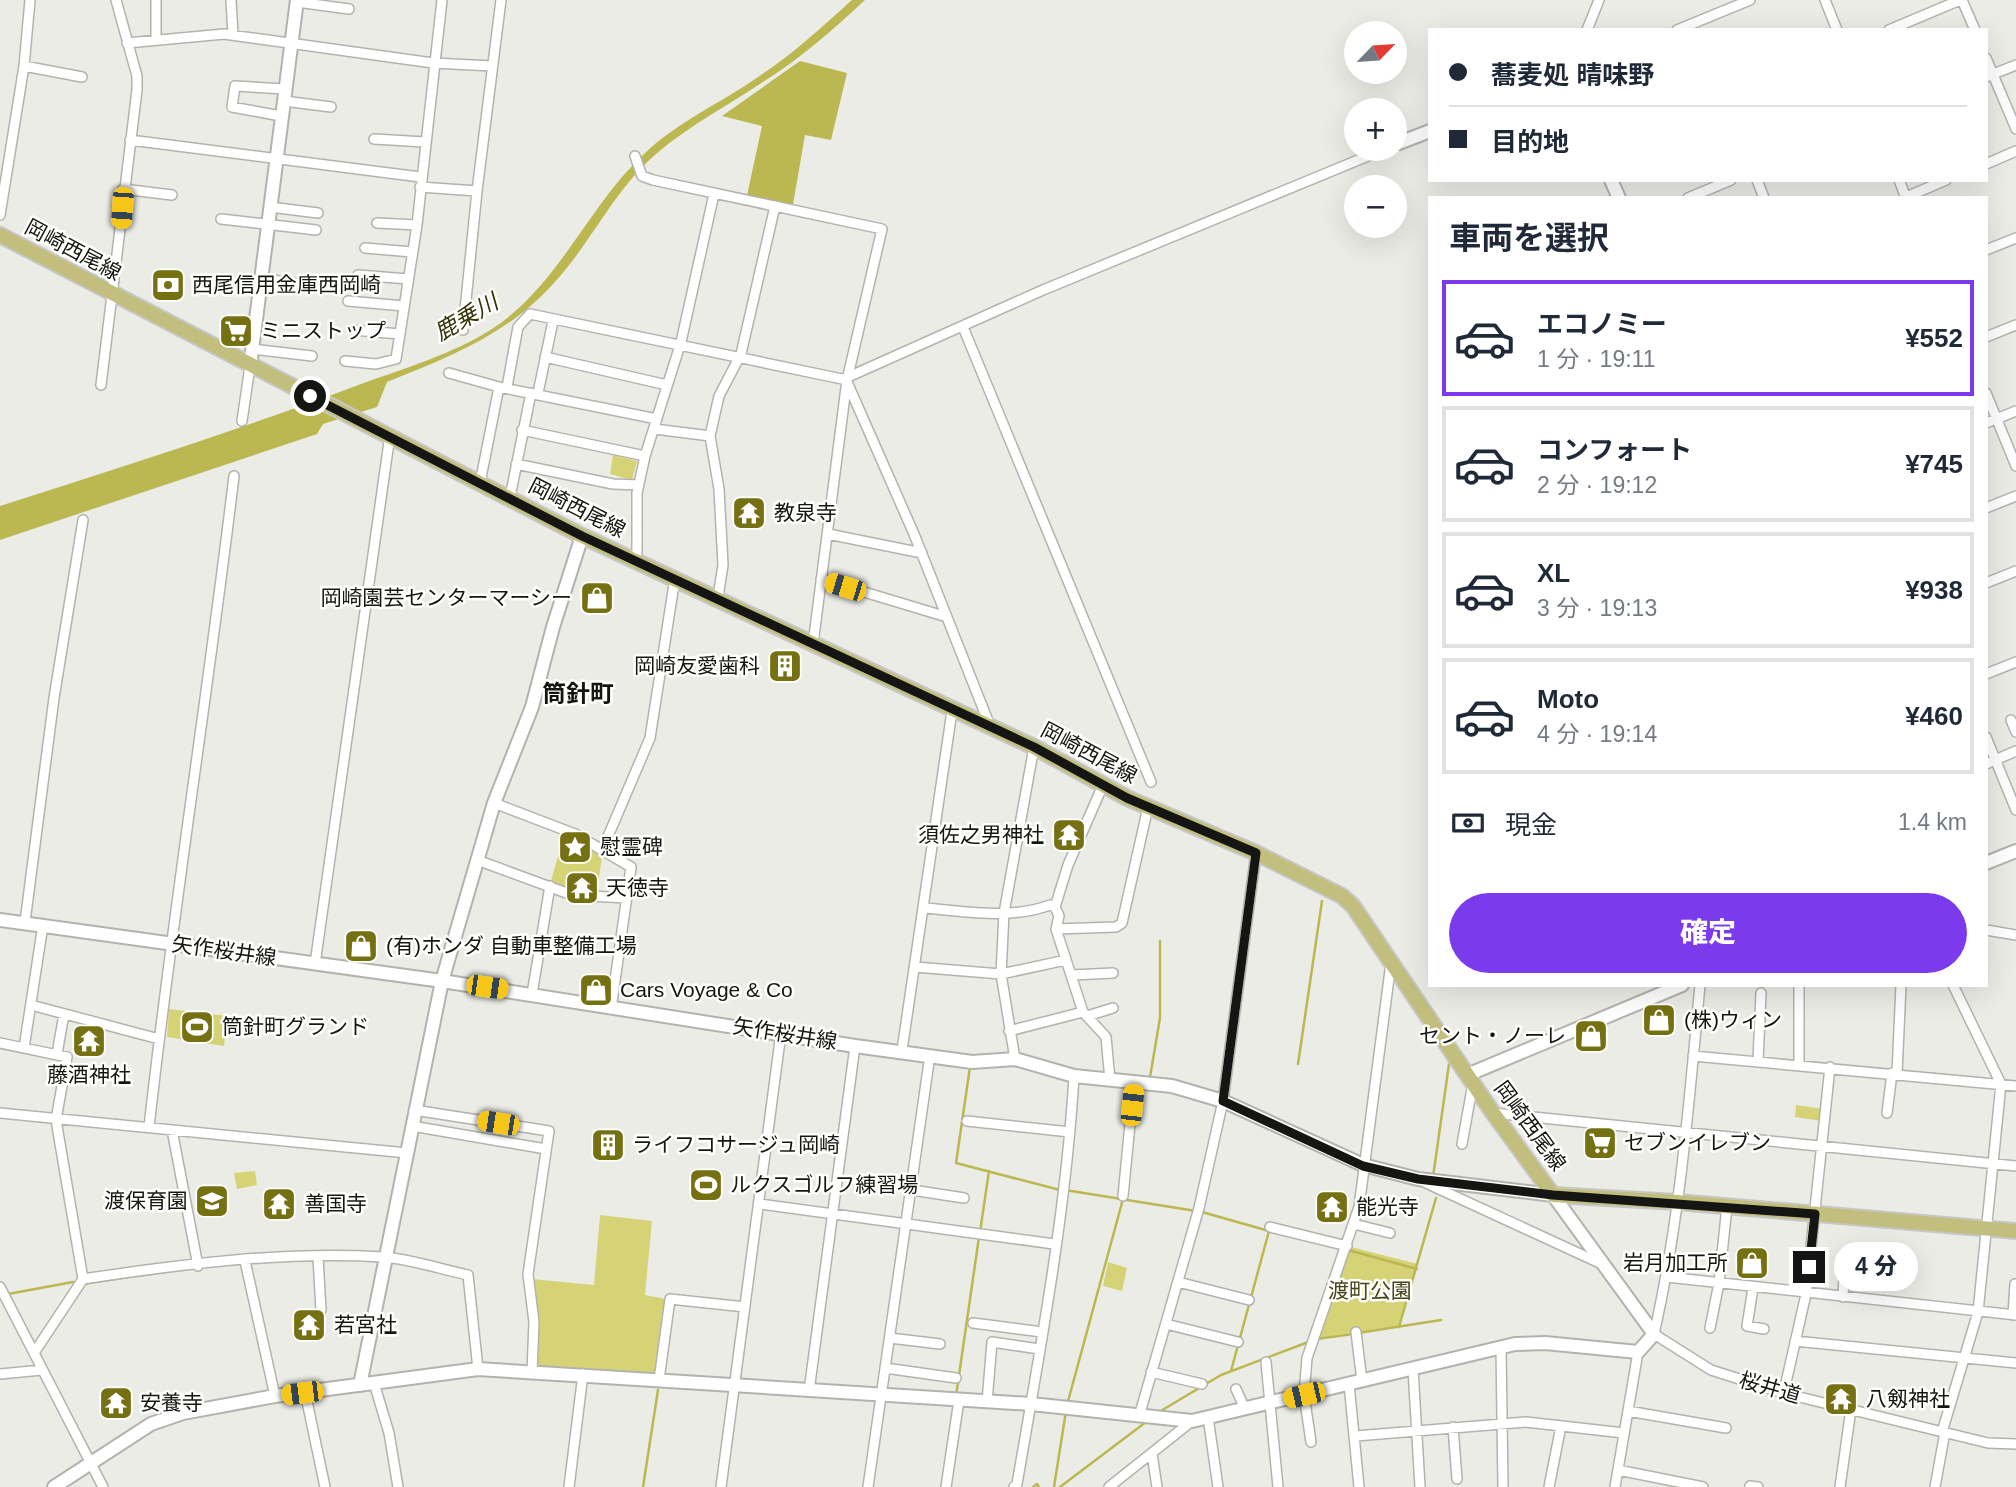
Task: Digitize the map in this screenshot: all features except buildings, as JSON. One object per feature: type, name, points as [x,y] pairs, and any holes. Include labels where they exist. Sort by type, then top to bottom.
[{"type":"main road","name":"岡崎西尾線","points":[[0,235],[111,295],[390,435],[582,536],[718,597],[1034,747],[1147,807],[1256,853],[1342,896],[1353,906],[1493,1113],[1553,1195],[1677,1202],[2016,1231]]},
{"type":"street","points":[[0,215],[24,66],[30,0]]},
{"type":"street","points":[[101,385],[138,76],[116,0]]},
{"type":"street","points":[[156,0],[156,40]]},
{"type":"street","points":[[231,0],[233,34]]},
{"type":"street","points":[[345,360],[376,364],[396,359],[417,225],[442,0]]},
{"type":"street","points":[[463,330],[501,0]]},
{"type":"street","points":[[1588,28],[1599,0]]},
{"type":"street","points":[[1694,26],[1750,0]]},
{"type":"street","points":[[1825,0],[1836,28]]},
{"type":"street","points":[[1894,28],[1961,0],[1974,28]]},
{"type":"street","points":[[242,421],[297,1],[349,9]]},
{"type":"street","points":[[127,43],[233,34],[433,63],[492,65]]},
{"type":"street","points":[[2016,65],[1990,75],[2016,129]]},
{"type":"street","points":[[24,66],[82,77]]},
{"type":"street","points":[[281,116],[232,107],[235,86],[331,107]]},
{"type":"street","points":[[1407,137],[1428,132]]},
{"type":"street","points":[[374,139],[425,142]]},
{"type":"street","points":[[130,140],[275,159],[477,191]]},
{"type":"street","points":[[1988,163],[2016,152]]},
{"type":"street","points":[[635,156],[642,176],[882,229],[847,380],[813,644]]},
{"type":"street","points":[[480,483],[519,325],[530,314],[553,321],[847,380],[1043,290],[1356,161]]},
{"type":"street","points":[[1693,196],[1726,182]]},
{"type":"street","points":[[1907,196],[1941,182]]},
{"type":"street","points":[[123,189],[172,195]]},
{"type":"street","points":[[634,559],[637,552],[639,485],[645,456],[679,347],[714,194]]},
{"type":"street","points":[[718,597],[723,565],[719,489],[710,436],[719,396],[740,354],[775,206]]},
{"type":"street","points":[[270,207],[318,213]]},
{"type":"street","points":[[221,219],[316,230]]},
{"type":"street","points":[[377,223],[417,225]]},
{"type":"street","points":[[1988,249],[2016,238]]},
{"type":"street","points":[[365,248],[412,252]]},
{"type":"street","points":[[358,275],[408,279]]},
{"type":"street","points":[[261,278],[303,285]]},
{"type":"street","points":[[348,301],[404,306]]},
{"type":"street","points":[[510,497],[523,430],[553,321]]},
{"type":"street","points":[[1988,336],[2016,325]]},
{"type":"street","points":[[963,327],[1151,782]]},
{"type":"street","points":[[353,330],[400,334]]},
{"type":"street","points":[[252,349],[312,356]]},
{"type":"street","points":[[545,357],[667,384]]},
{"type":"street","points":[[449,373],[710,436]]},
{"type":"street","points":[[847,380],[922,553],[991,728]]},
{"type":"street","points":[[1988,398],[2016,466]]},
{"type":"street","points":[[1988,422],[2016,411]]},
{"type":"street","points":[[523,430],[645,456]]},
{"type":"street","points":[[315,964],[390,435]]},
{"type":"street","points":[[516,464],[613,484],[639,485]]},
{"type":"street","points":[[149,1127],[170,943],[204,720],[234,476]]},
{"type":"street","points":[[1988,507],[2016,496]]},
{"type":"street","points":[[25,922],[54,698],[83,520]]},
{"type":"street","points":[[828,534],[922,553]]},
{"type":"street","points":[[360,1385],[442,981],[494,803],[532,707],[553,627],[582,536]]},
{"type":"street","points":[[1988,582],[2016,571]]},
{"type":"street","points":[[603,848],[650,738],[675,578]]},
{"type":"street","points":[[821,579],[947,617]]},
{"type":"street","points":[[1988,673],[2016,662]]},
{"type":"street","points":[[902,1050],[952,710]]},
{"type":"street","points":[[2011,720],[2016,732]]},
{"type":"street","points":[[1014,1059],[1001,974],[1004,913],[1034,747]]},
{"type":"street","points":[[2016,751],[1991,762],[2016,810]]},
{"type":"street","points":[[1103,785],[1068,865],[1055,907],[1059,916],[1056,929],[1085,1014],[1106,1037],[1110,1080]]},
{"type":"street","points":[[494,803],[603,848],[631,867],[611,1009]]},
{"type":"street","points":[[1056,929],[1116,927],[1122,923],[1147,807]]},
{"type":"street","points":[[1988,862],[2016,851]]},
{"type":"street","points":[[1140,1413],[1178,1282],[1223,1101],[1256,853]]},
{"type":"street","points":[[477,860],[572,895],[626,898]]},
{"type":"street","points":[[532,994],[550,886]]},
{"type":"street","points":[[924,908],[1004,913],[1032,912],[1050,905],[1055,907]]},
{"type":"street","name":"矢作桜井線","points":[[0,920],[532,994],[611,1009],[855,1046],[902,1050],[972,1062],[1014,1059],[1074,1076],[1172,1086],[1223,1101],[1363,1166],[1418,1179],[1553,1195]]},
{"type":"street","points":[[24,1048],[43,925]]},
{"type":"street","points":[[1988,930],[2016,934]]},
{"type":"street","points":[[915,967],[1001,974],[1066,960]]},
{"type":"street","points":[[1311,1442],[1304,1395],[1307,1358],[1354,1224],[1391,961]]},
{"type":"street","points":[[1072,975],[1113,973]]},
{"type":"street","points":[[1462,1144],[1470,1079],[1677,987]]},
{"type":"street","points":[[1615,1487],[1638,1352],[1654,1334],[1667,1278],[1700,987]]},
{"type":"street","points":[[1798,1064],[1799,987]]},
{"type":"street","points":[[1887,1113],[1895,1074],[1901,987]]},
{"type":"street","points":[[1935,1487],[1943,1432],[1978,1312],[2001,1084],[1954,987]]},
{"type":"street","points":[[1758,1061],[1761,993]]},
{"type":"street","points":[[31,1005],[159,1039]]},
{"type":"street","points":[[1009,1031],[1113,1008]]},
{"type":"street","points":[[57,1054],[64,1014]]},
{"type":"street","points":[[721,1487],[781,1033]]},
{"type":"street","points":[[0,1043],[67,1057],[55,1120],[83,1279],[34,1353]]},
{"type":"street","points":[[809,1391],[835,1215],[855,1046]]},
{"type":"street","points":[[868,1487],[930,1055]]},
{"type":"street","points":[[1693,1056],[2016,1086]]},
{"type":"street","points":[[1785,1387],[1806,1294],[1830,1067]]},
{"type":"street","points":[[1014,1487],[1017,1485],[1031,1404],[1055,1244],[1070,1132],[1074,1076]]},
{"type":"street","points":[[1123,1196],[1134,1083]]},
{"type":"street","points":[[414,1110],[549,1131],[528,1274],[534,1322],[532,1372]]},
{"type":"street","points":[[0,1113],[407,1153]]},
{"type":"street","points":[[1493,1113],[2016,1166]]},
{"type":"street","points":[[967,1121],[1070,1132]]},
{"type":"street","points":[[412,1126],[546,1149]]},
{"type":"street","points":[[172,1129],[198,1266]]},
{"type":"street","points":[[1418,1179],[1608,1268]]},
{"type":"street","points":[[912,1190],[964,1198]]},
{"type":"street","name":"桜井道","points":[[1553,1195],[1654,1334],[1711,1370],[1783,1393],[1943,1432],[1989,1443],[2016,1444]]},
{"type":"street","points":[[760,1204],[1055,1244]]},
{"type":"street","points":[[1710,1328],[1719,1283],[1727,1206]]},
{"type":"street","points":[[1354,1224],[1390,1233]]},
{"type":"street","points":[[1270,1227],[1347,1246]]},
{"type":"street","points":[[1843,1297],[1845,1254]]},
{"type":"street","points":[[83,1279],[245,1261],[318,1257],[386,1258],[468,1275],[478,1369]]},
{"type":"street","points":[[318,1257],[321,1310]]},
{"type":"street","points":[[245,1261],[275,1396]]},
{"type":"street","points":[[1667,1278],[2014,1315],[2015,1284]]},
{"type":"street","points":[[1178,1282],[1249,1300]]},
{"type":"street","points":[[0,1287],[103,1487]]},
{"type":"street","points":[[1753,1288],[1747,1326],[1764,1329]]},
{"type":"street","points":[[659,1380],[670,1299],[745,1307]]},
{"type":"street","points":[[974,1323],[1042,1332]]},
{"type":"street","points":[[1166,1324],[1238,1342]]},
{"type":"street","points":[[1356,1332],[1359,1487]]},
{"type":"street","points":[[890,1338],[940,1345]]},
{"type":"street","points":[[1795,1341],[2016,1363]]},
{"type":"street","points":[[987,1402],[992,1342],[1039,1349]]},
{"type":"street","points":[[54,1487],[151,1423],[183,1413],[275,1396],[478,1369],[1031,1404],[1140,1413],[1192,1421],[1501,1347],[1545,1343],[1638,1352]]},
{"type":"street","points":[[1501,1347],[1503,1487]]},
{"type":"street","points":[[1266,1362],[1278,1487]]},
{"type":"street","points":[[885,1368],[956,1378]]},
{"type":"street","points":[[1413,1369],[1420,1487]]},
{"type":"street","points":[[0,1374],[42,1370]]},
{"type":"street","points":[[1152,1372],[1202,1384]]},
{"type":"street","points":[[569,1487],[583,1374]]},
{"type":"street","points":[[374,1383],[389,1433],[398,1487]]},
{"type":"street","points":[[1236,1389],[1245,1409]]},
{"type":"street","points":[[305,1392],[325,1487]]},
{"type":"street","points":[[946,1487],[959,1400]]},
{"type":"street","points":[[1840,1487],[1851,1409]]},
{"type":"street","points":[[1628,1411],[1726,1428]]},
{"type":"street","points":[[1208,1417],[1218,1487]]},
{"type":"street","points":[[1109,1487],[1192,1421]]},
{"type":"street","points":[[1356,1436],[1526,1422],[1624,1433]]},
{"type":"street","points":[[1549,1487],[1561,1426]]},
{"type":"street","points":[[1453,1427],[1457,1479]]},
{"type":"street","points":[[1152,1454],[1157,1487]]},
{"type":"street","points":[[1618,1470],[1703,1487]]},
{"type":"green space","points":[[613,455],[637,461],[632,480],[610,474]]},
{"type":"green space","points":[[564,836],[603,852],[596,894],[550,884]]},
{"type":"green space","name":"筒針町グランド","points":[[169,1009],[227,1016],[224,1046],[167,1037]]},
{"type":"green space","points":[[1796,1105],[1823,1109],[1821,1121],[1795,1117]]},
{"type":"green space","points":[[255,1171],[257,1185],[237,1189],[234,1173]]},
{"type":"green space","points":[[600,1215],[652,1221],[645,1295],[666,1299],[655,1375],[537,1367],[532,1279],[594,1285]]},
{"type":"green space","name":"渡町公園","points":[[1347,1246],[1418,1264],[1399,1326],[1315,1338]]},
{"type":"green space","points":[[1108,1262],[1127,1268],[1122,1291],[1103,1286]]},
{"type":"shaded area","points":[[852,0],[865,0],[792,62],[696,124],[641,168],[580,251],[536,301],[498,330],[477,342],[387,382],[377,407],[323,424],[317,434],[0,540],[0,506],[316,401],[445,353],[492,329],[516,311],[536,290],[606,197],[644,154],[671,132],[783,59]]},
{"type":"shaded area","points":[[800,61],[847,73],[831,140],[805,135],[792,210],[746,200],[762,126],[722,116]]},
{"type":"waterway","points":[[1298,1064],[1322,901]]},
{"type":"waterway","points":[[1150,1077],[1160,1018],[1160,941]]},
{"type":"waterway","points":[[1433,1177],[1449,1064]]},
{"type":"waterway","points":[[970,1067],[956,1163],[1060,1190]]},
{"type":"waterway","points":[[980,1232],[989,1171]]},
{"type":"waterway","points":[[1065,1190],[1202,1212],[1269,1231],[1231,1371]]},
{"type":"waterway","points":[[1399,1327],[1436,1198]]},
{"type":"waterway","points":[[1067,1405],[1123,1199]]},
{"type":"waterway","points":[[956,1396],[979,1237]]},
{"type":"waterway","points":[[1348,1250],[1417,1269]]},
{"type":"waterway","points":[[137,1276],[151,1274]]},
{"type":"waterway","points":[[83,1284],[128,1277]]},
{"type":"waterway","points":[[8,1294],[73,1282]]},
{"type":"waterway","points":[[1358,1333],[1441,1320]]},
{"type":"waterway","points":[[1316,1339],[1353,1334]]},
{"type":"waterway","points":[[1159,1412],[1221,1375],[1311,1341]]},
{"type":"waterway","points":[[643,1487],[658,1390]]},
{"type":"waterway","points":[[1054,1487],[1066,1411]]},
{"type":"waterway","points":[[1060,1487],[1146,1422]]},
{"type":"waterway","points":[[1033,1487],[1037,1484],[1039,1487]]},
{"type":"place","name":"西尾信用金庫西岡崎","points":[[168,285]]},
{"type":"place","name":"ミニストップ","points":[[236,331]]},
{"type":"place","name":"教泉寺","points":[[749,513]]},
{"type":"place","name":"岡崎園芸センターマーシー","points":[[597,598]]},
{"type":"place","name":"岡崎友愛歯科","points":[[785,666]]},
{"type":"place","name":"須佐之男神社","points":[[1069,835]]},
{"type":"place","name":"慰霊碑","points":[[575,847]]},
{"type":"place","name":"天徳寺","points":[[582,888]]},
{"type":"place","name":"(有)ホンダ 自動車整備工場","points":[[361,946]]},
{"type":"place","name":"Cars Voyage & Co","points":[[596,990]]},
{"type":"place","name":"(株)ウィン","points":[[1659,1020]]},
{"type":"place","name":"筒針町グランド","points":[[197,1027]]},
{"type":"place","name":"セント・ノーレ","points":[[1591,1036]]},
{"type":"place","name":"藤酒神社","points":[[89,1041]]},
{"type":"place","name":"セブンイレブン","points":[[1600,1143]]},
{"type":"place","name":"ライフコサージュ岡崎","points":[[608,1145]]},
{"type":"place","name":"ルクスゴルフ練習場","points":[[706,1185]]},
{"type":"place","name":"渡保育園","points":[[212,1201]]},
{"type":"place","name":"善国寺","points":[[279,1204]]},
{"type":"place","name":"能光寺","points":[[1332,1207]]},
{"type":"place","name":"岩月加工所","points":[[1752,1263]]},
{"type":"place","name":"若宮社","points":[[309,1325]]},
{"type":"place","name":"八剱神社","points":[[1841,1399]]},
{"type":"place","name":"安養寺","points":[[116,1403]]},
{"type":"district","name":"筒針町","points":[[578,694]]},
{"type":"route","points":[[310,396],[582,536],[718,597],[899,686],[1034,747],[1127,798],[1256,853],[1223,1101],[1363,1166],[1418,1179],[1553,1195],[1815,1214],[1809,1267]]},
{"type":"water label","name":"鹿乗川","points":[[466,317]]}]
